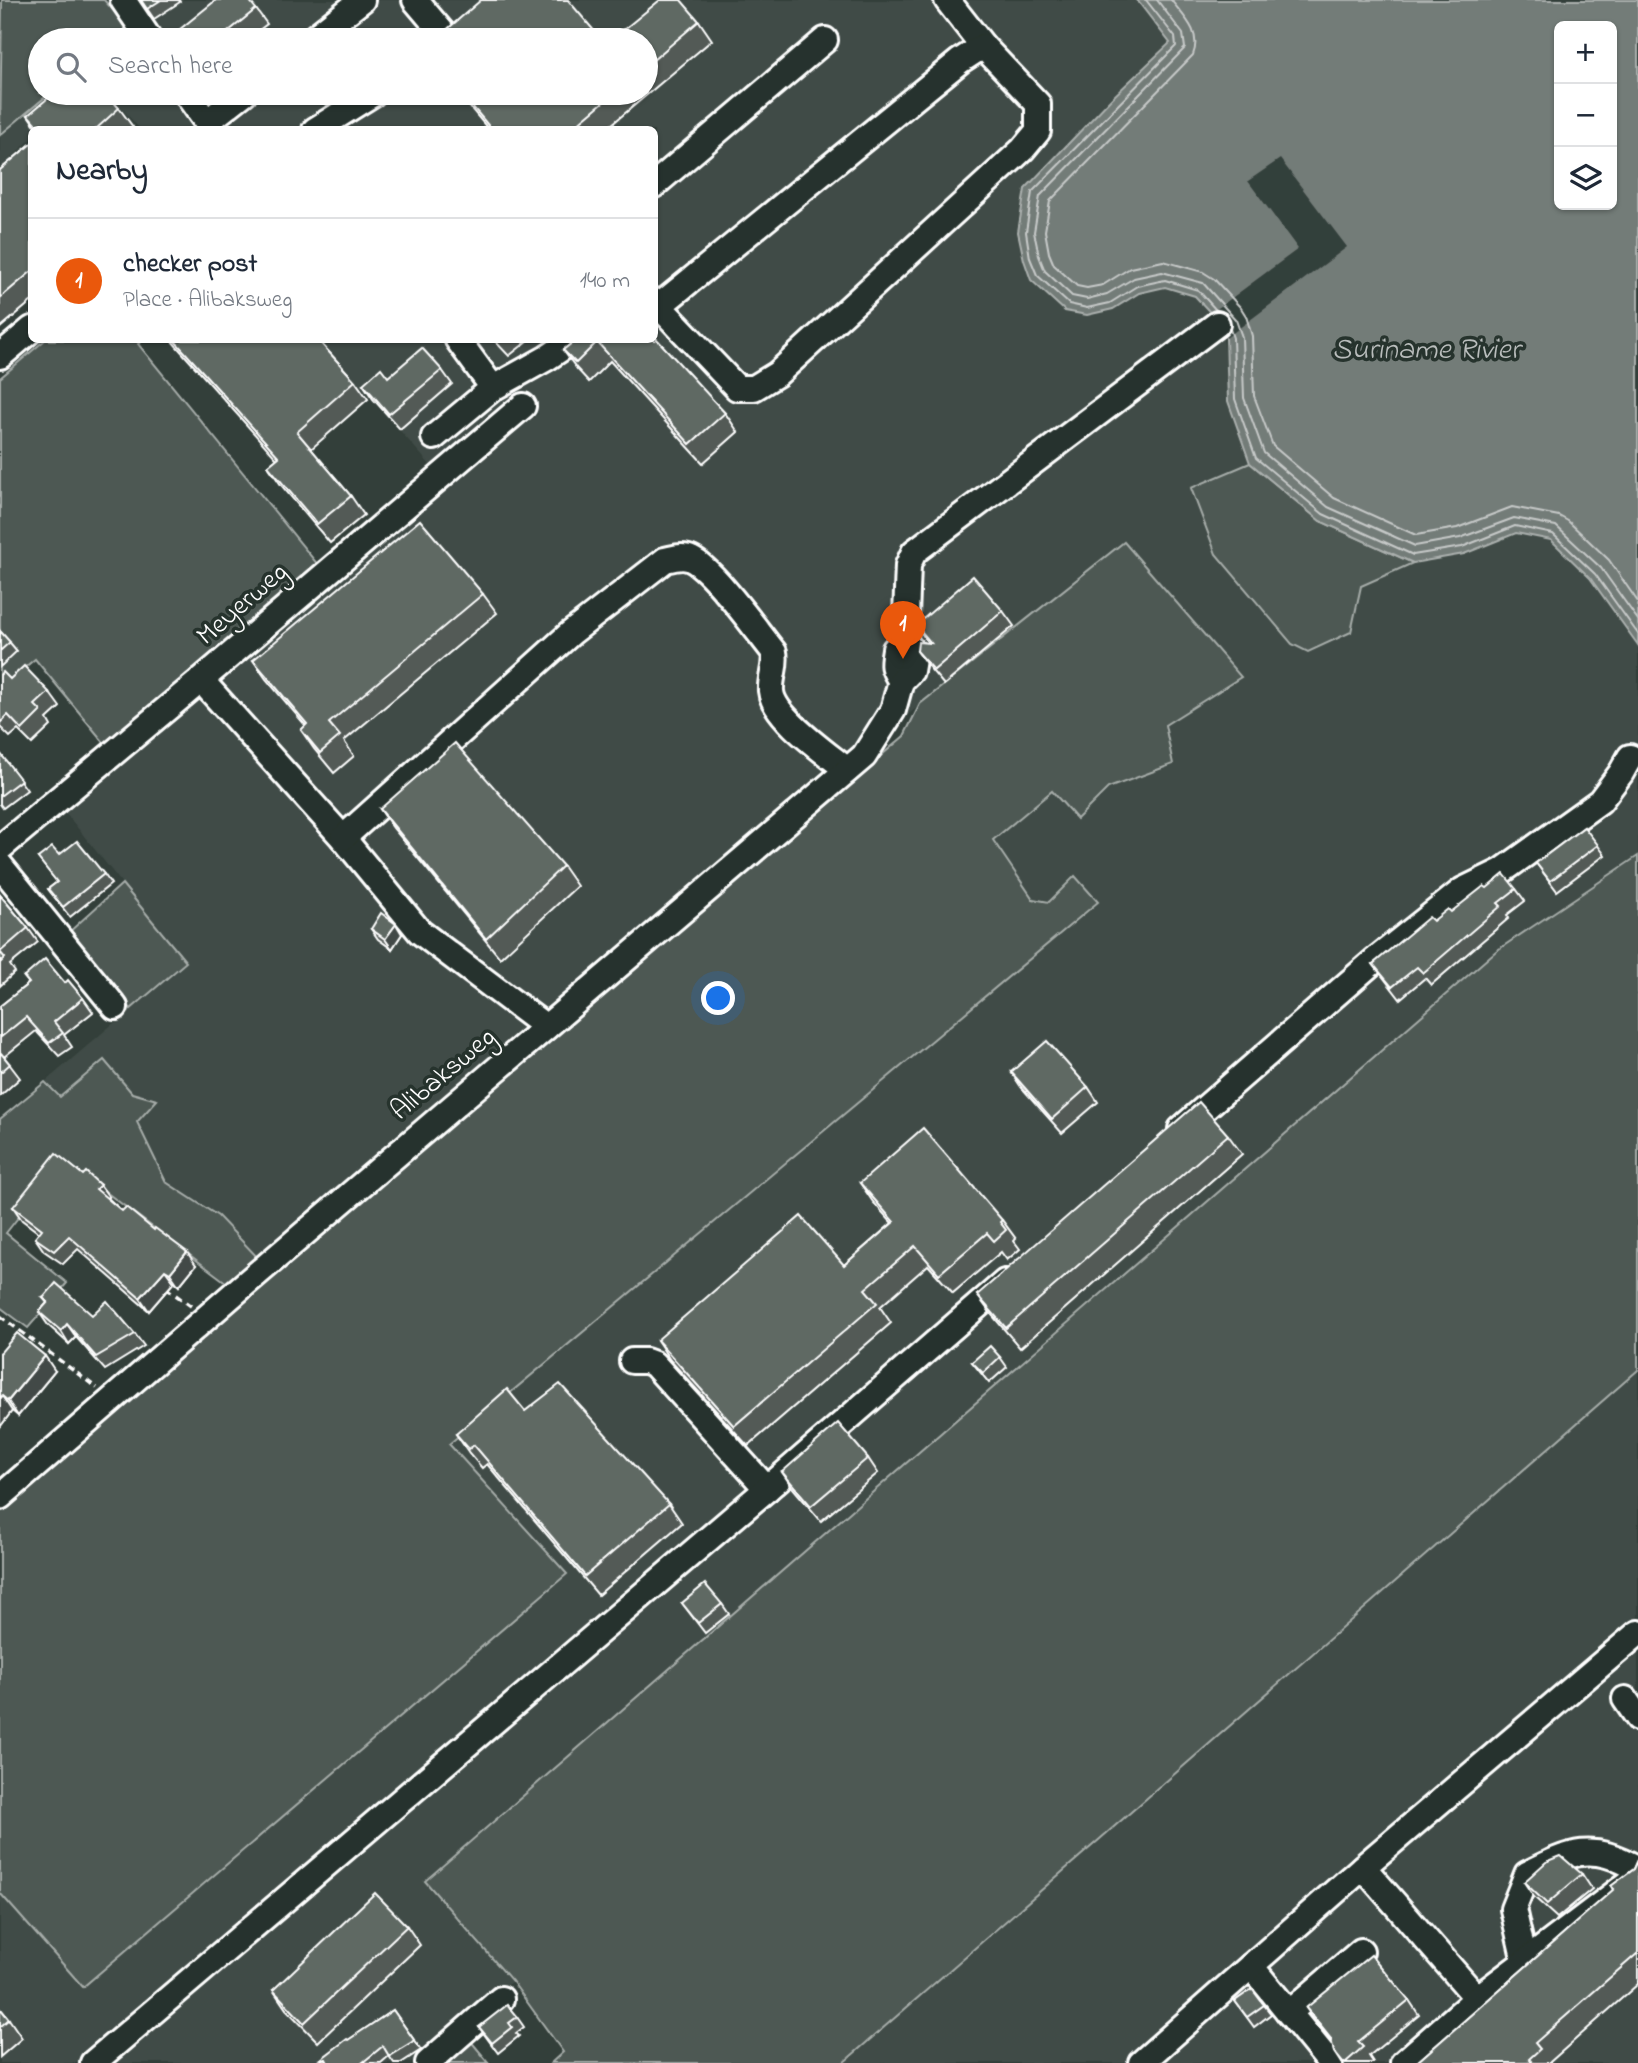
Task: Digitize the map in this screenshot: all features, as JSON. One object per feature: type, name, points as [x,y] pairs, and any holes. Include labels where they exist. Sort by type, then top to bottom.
[{"type":"street","points":[[123,0],[142,28]]},
{"type":"street","points":[[326,28],[362,0]]},
{"type":"street","points":[[415,0],[447,28]]},
{"type":"street","points":[[658,304],[737,388],[754,388],[777,374],[1023,149],[1038,131],[1038,104],[983,46],[947,0]]},
{"type":"street","points":[[658,182],[825,40]]},
{"type":"street","points":[[658,302],[960,61],[983,46]]},
{"type":"street","points":[[194,105],[209,126],[231,105]]},
{"type":"street","points":[[321,126],[354,105]]},
{"type":"street","name":"Alibaksweg","points":[[0,1497],[864,756],[893,710],[903,661],[908,565],[914,552],[1217,324]]},
{"type":"street","points":[[0,356],[28,332]]},
{"type":"street","points":[[460,343],[493,388]]},
{"type":"street","points":[[434,437],[493,388],[570,343]]},
{"type":"street","name":"Meyerweg","points":[[0,848],[523,405]]},
{"type":"street","points":[[343,838],[571,633],[665,560],[677,557],[690,558],[708,572],[774,652],[776,662],[771,691],[776,706],[793,725],[847,770]]},
{"type":"street","points":[[201,680],[343,838],[420,932],[546,1027]]},
{"type":"street","points":[[1167,1141],[1374,961],[1463,890],[1502,871],[1600,801],[1630,757]]},
{"type":"street","points":[[0,865],[115,1007]]},
{"type":"street","points":[[93,2063],[767,1489],[1023,1266]]},
{"type":"street","points":[[632,1361],[654,1364],[767,1489]]},
{"type":"street","points":[[1141,2063],[1363,1867],[1638,1633]]},
{"type":"street","points":[[1525,1962],[1513,1909],[1527,1874],[1562,1856],[1596,1851],[1638,1869]]},
{"type":"street","points":[[1363,1867],[1477,1998]]},
{"type":"street","points":[[1403,2063],[1477,1998],[1638,1876]]},
{"type":"street","points":[[1289,2012],[1361,1951]]},
{"type":"street","points":[[1251,1966],[1330,2063]]},
{"type":"street","points":[[428,2063],[501,1999]]},
{"type":"path","points":[[163,1285],[206,1318]]},
{"type":"path","points":[[0,1317],[113,1399]]},
{"type":"shaded area","points":[[2,0],[104,0],[129,28],[28,28],[28,105],[36,105],[0,135]]},
{"type":"shaded area","points":[[104,0],[1137,0],[1171,42],[1112,98],[1025,189],[1113,309],[1139,293],[1165,287],[1195,296],[1221,324],[1228,401],[1250,463],[1192,488],[1361,586],[1413,563],[1464,554],[1516,533],[1551,541],[1590,578],[1638,645],[1638,856],[1496,951],[426,1881],[512,1981],[416,2063],[0,2063],[0,1893],[83,1986],[567,1574],[449,1445],[1097,902],[1075,876],[1049,902],[1033,899],[993,840],[1052,790],[1077,818],[1108,788],[1173,764],[1165,725],[1240,677],[1124,542],[717,867],[260,1260],[218,1216],[166,1182],[136,1122],[156,1100],[132,1093],[104,1060],[60,1098],[45,1082],[185,962],[60,806],[424,504],[538,414],[522,391],[432,467],[323,343],[658,343],[658,126],[137,126],[119,105],[658,105],[658,28],[128,28]]},
{"type":"shaded area","points":[[36,105],[69,105],[45,126],[28,126],[28,142],[0,169],[0,135]]},
{"type":"shaded area","points":[[41,343],[139,343],[319,566],[106,745],[35,659],[0,688],[0,378]]},
{"type":"shaded area","points":[[1250,463],[1320,521],[1413,563],[1361,586],[1351,632],[1308,652],[1292,644],[1216,554],[1191,488]]},
{"type":"shaded area","points":[[1124,542],[1241,677],[1165,725],[1173,764],[1108,788],[1077,819],[1052,791],[993,840],[1033,899],[1049,902],[1075,876],[1098,902],[449,1444],[567,1574],[83,1987],[0,1893],[0,1511],[904,736],[920,704]]},
{"type":"shaded area","points":[[1638,856],[1638,1370],[843,2063],[551,2063],[563,2052],[512,1981],[425,1881],[1496,951]]},
{"type":"shaded area","points":[[122,884],[186,962],[131,1009],[68,933]]},
{"type":"shaded area","points":[[104,1060],[132,1093],[157,1100],[137,1122],[166,1182],[218,1216],[260,1260],[231,1286],[63,1160],[6,1233],[67,1283],[28,1328],[0,1307],[0,1119],[45,1082],[60,1097]]},
{"type":"shaded area","points":[[1638,1370],[1638,2063],[843,2063]]},
{"type":"shaded area","points":[[469,2039],[489,2063],[441,2063]]},
{"type":"water","name":"Suriname Rivier","points":[[1137,0],[1638,0],[1638,645],[1590,578],[1551,540],[1516,533],[1464,554],[1413,563],[1320,521],[1250,463],[1228,401],[1226,338],[1221,324],[1195,296],[1165,287],[1139,293],[1113,309],[1087,315],[1065,311],[1031,280],[1018,232],[1025,189],[1112,98],[1170,43]]},
{"type":"pier","points":[[1280,159],[1347,247],[1226,338],[1210,314],[1298,249],[1248,181]]},
{"type":"building","points":[[141,0],[161,0],[147,9]]},
{"type":"building","points":[[216,0],[249,0],[256,9],[233,28],[181,28]]},
{"type":"building","points":[[481,0],[568,0],[592,28],[449,28]]},
{"type":"building","points":[[660,0],[681,0],[699,21],[658,56],[658,28],[626,28]]},
{"type":"building","points":[[40,105],[116,105],[119,108],[99,126],[38,126],[28,115]]},
{"type":"building","points":[[471,105],[600,105],[575,126],[489,126]]},
{"type":"building","points":[[28,146],[28,274],[0,298],[0,170]]},
{"type":"building","points":[[658,340],[725,413],[690,444],[598,343],[658,343]]},
{"type":"building","points":[[177,343],[321,343],[355,381],[297,432],[351,496],[317,524],[268,466],[279,457]]},
{"type":"building","points":[[572,343],[596,343],[576,363],[563,350]]},
{"type":"building","points":[[422,348],[442,370],[389,414],[363,384],[381,368],[388,377]]},
{"type":"building","points":[[420,520],[483,594],[329,723],[340,736],[320,753],[301,730],[307,724],[253,660]]},
{"type":"building","points":[[973,576],[1003,611],[934,670],[917,651],[918,642],[931,643],[916,625]]},
{"type":"building","points":[[0,631],[10,642],[0,651]]},
{"type":"building","points":[[24,666],[49,692],[35,705],[41,711],[22,730],[8,715],[0,723],[0,675],[3,672],[10,679]]},
{"type":"building","points":[[455,743],[563,866],[486,939],[380,809]]},
{"type":"building","points":[[0,753],[21,780],[0,796]]},
{"type":"building","points":[[1584,827],[1598,845],[1550,881],[1536,863]]},
{"type":"building","points":[[77,841],[104,874],[63,907],[48,889],[57,882],[38,858],[52,847],[59,855]]},
{"type":"building","points":[[1504,874],[1516,889],[1498,903],[1501,906],[1423,973],[1417,967],[1392,987],[1373,964],[1429,917],[1433,921],[1448,909],[1451,912]]},
{"type":"building","points":[[0,895],[28,928],[0,952]]},
{"type":"building","points":[[381,913],[396,924],[385,939],[371,929]]},
{"type":"building","points":[[45,959],[65,983],[68,980],[83,998],[54,1022],[63,1033],[49,1043],[26,1017],[0,1038],[0,1006],[29,983],[24,977]]},
{"type":"building","points":[[1047,1041],[1088,1087],[1052,1119],[1011,1072]]},
{"type":"building","points":[[0,1052],[10,1064],[0,1073]]},
{"type":"building","points":[[1199,1102],[1228,1135],[1006,1328],[977,1295]]},
{"type":"building","points":[[923,1128],[1002,1220],[1000,1222],[1006,1230],[994,1241],[987,1233],[939,1274],[915,1246],[865,1289],[877,1303],[734,1426],[657,1340],[801,1216],[844,1265],[894,1222],[860,1183]]},
{"type":"building","points":[[56,1153],[83,1175],[86,1172],[100,1185],[96,1189],[122,1211],[126,1207],[187,1252],[170,1273],[165,1270],[140,1298],[69,1236],[54,1251],[35,1238],[42,1229],[13,1207]]},
{"type":"building","points":[[56,1283],[92,1315],[107,1301],[135,1334],[96,1357],[67,1324],[61,1331],[39,1312],[48,1302],[43,1298]]},
{"type":"building","points":[[17,1333],[45,1356],[8,1401],[2,1396],[0,1399],[0,1353]]},
{"type":"building","points":[[990,1346],[1000,1357],[983,1373],[972,1362]]},
{"type":"building","points":[[560,1384],[669,1504],[585,1576],[474,1445],[469,1449],[456,1434],[507,1389],[525,1411]]},
{"type":"building","points":[[838,1423],[868,1458],[811,1506],[782,1472]]},
{"type":"building","points":[[705,1584],[722,1604],[698,1623],[682,1603]]},
{"type":"building","points":[[1561,1856],[1582,1874],[1547,1904],[1524,1882],[1546,1862]]},
{"type":"building","points":[[1638,1860],[1638,1953],[1535,2043],[1540,2049],[1529,2059],[1533,2063],[1416,2063],[1614,1889],[1611,1886],[1634,1869]]},
{"type":"building","points":[[375,1893],[407,1926],[304,2023],[273,1990]]},
{"type":"building","points":[[1371,1955],[1409,2000],[1358,2042],[1363,2047],[1343,2063],[1334,2052],[1331,2039],[1306,2008]]},
{"type":"building","points":[[1252,1989],[1264,2005],[1247,2017],[1235,2001]]},
{"type":"building","points":[[507,2005],[517,2017],[509,2023],[512,2027],[492,2043],[479,2027]]},
{"type":"building","points":[[0,2008],[9,2019],[0,2027]]},
{"type":"building","points":[[393,2010],[414,2040],[412,2042],[389,2056],[383,2046],[362,2063],[328,2063],[326,2059],[321,2059],[347,2039]]},
{"type":"place","name":"checker post","points":[[903,659]]}]
